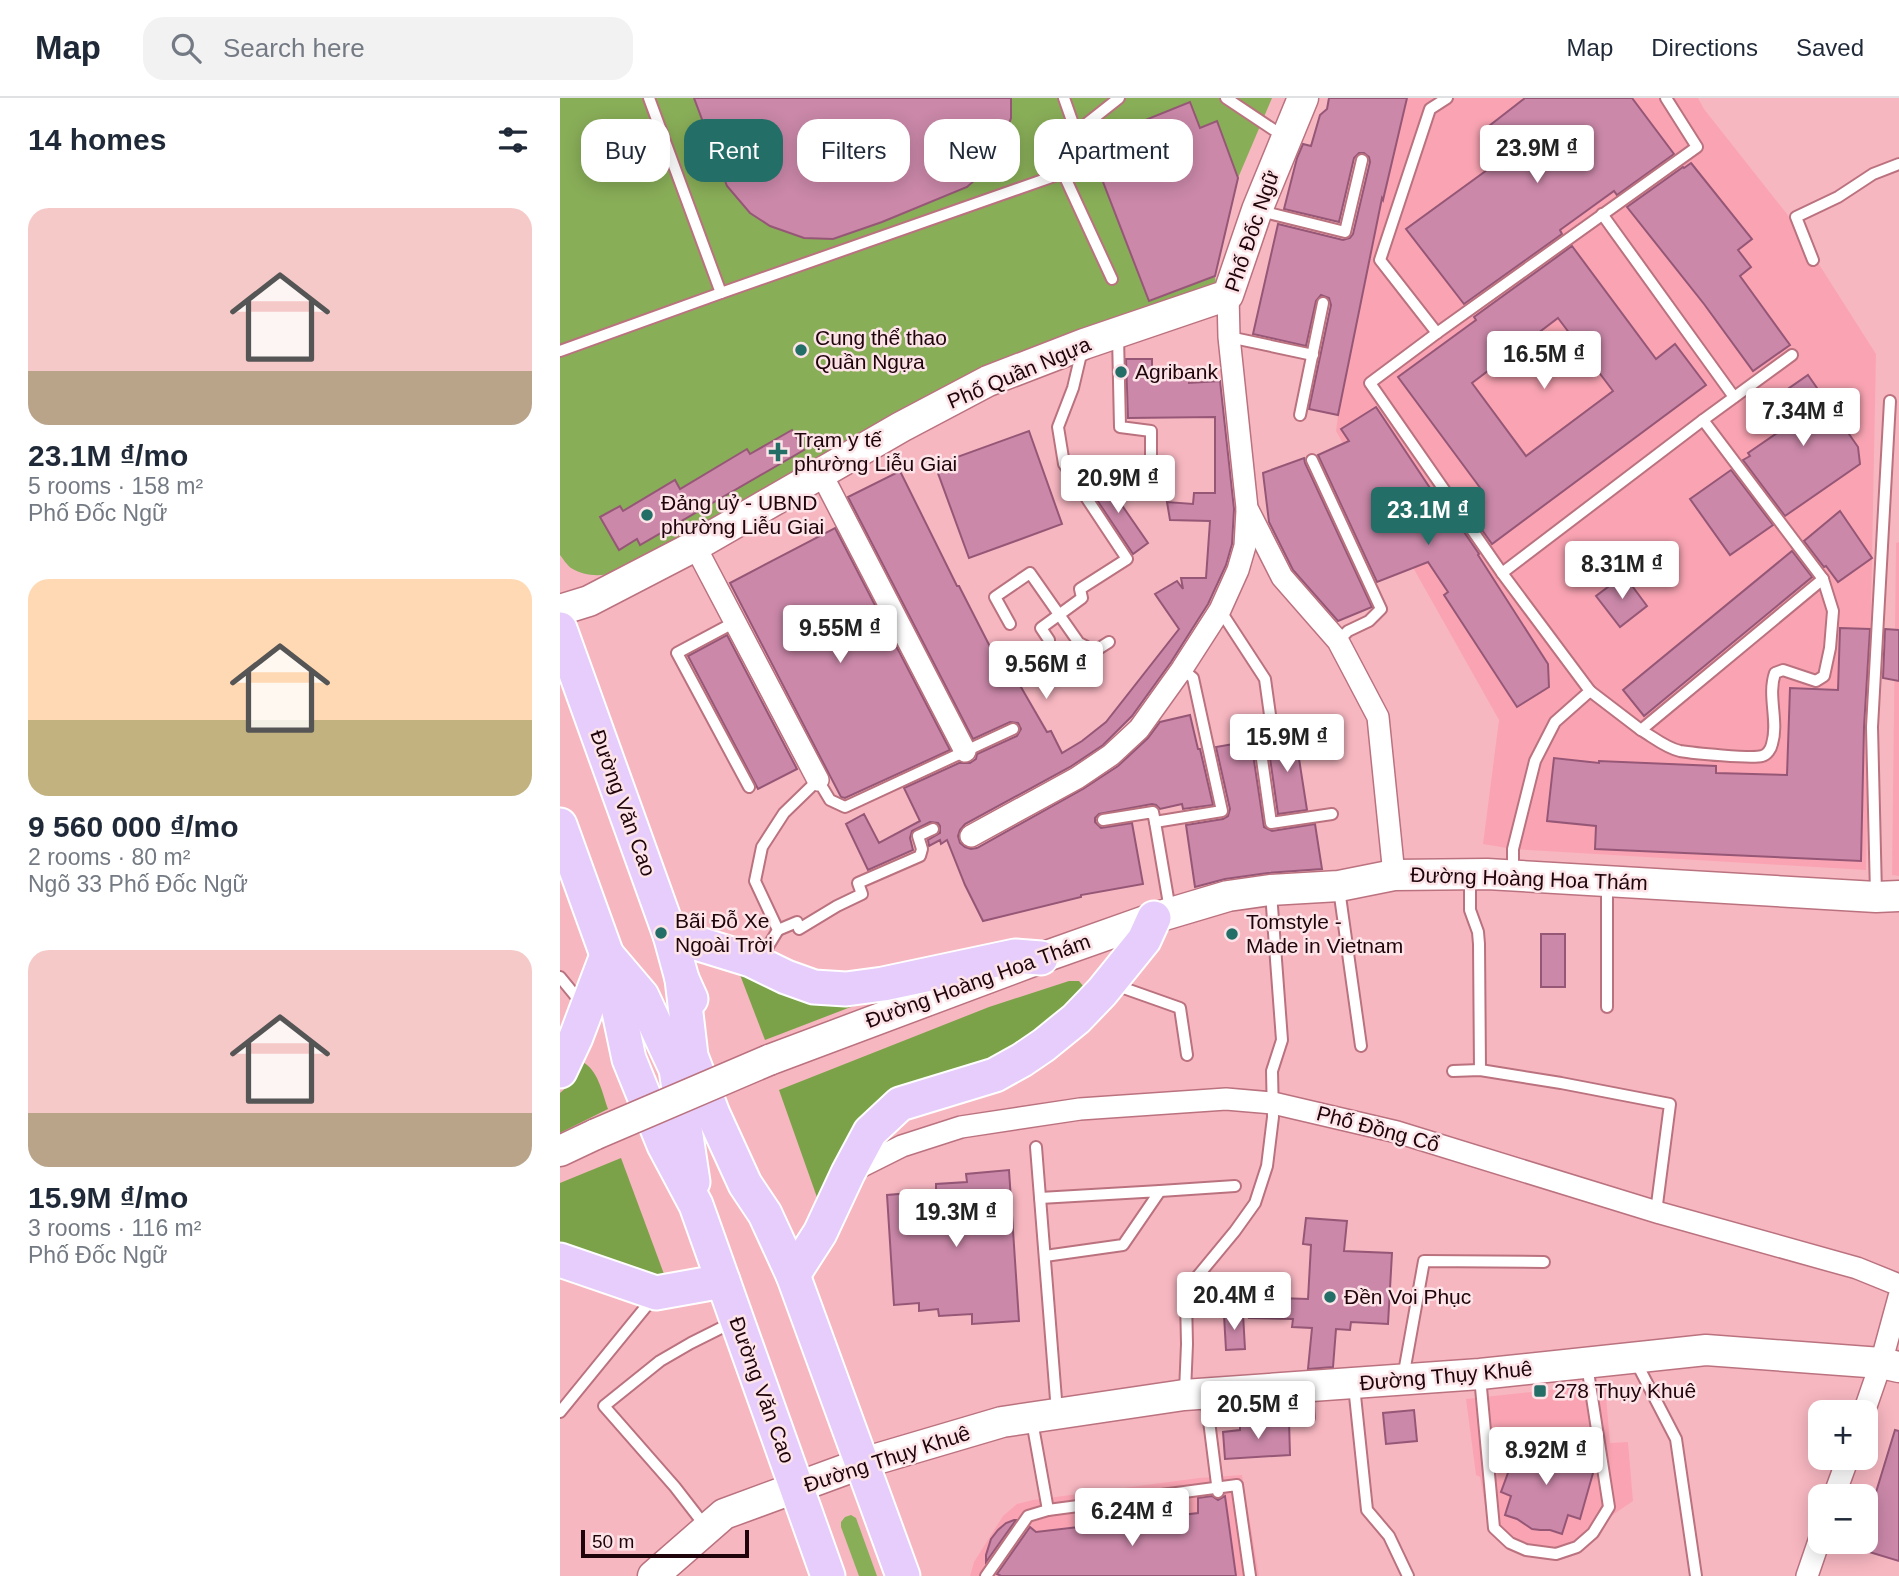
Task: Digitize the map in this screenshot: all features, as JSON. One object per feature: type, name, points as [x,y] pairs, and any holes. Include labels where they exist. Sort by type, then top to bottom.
[{"type":"main road","name":"Phố Đốc Ngữ","points":[[1228,295],[1257,210],[1303,98]]},
{"type":"main road","name":"Phố Quần Ngựa","points":[[560,610],[589,601],[695,546],[901,427],[988,382],[1084,344],[1228,295]]},
{"type":"main road","name":"Đường Văn Cao","points":[[560,629],[670,935],[681,979],[710,1041],[746,1141],[765,1214],[793,1275],[903,1576]]},
{"type":"main road","name":"Đường Văn Cao","points":[[560,825],[607,954],[629,1059],[664,1144],[696,1205],[828,1576]]},
{"type":"main road","name":"Đường Hoàng Hoa Thám","points":[[560,1151],[596,1133],[769,1060],[1041,958],[1162,915],[1228,896],[1270,890],[1339,886],[1394,875],[1470,874],[1888,896]]},
{"type":"main road","points":[[793,1275],[820,1233],[870,1132],[900,1104],[995,1075],[1023,1060],[1076,1019],[1109,983],[1162,915]]},
{"type":"main road","points":[[670,935],[739,956],[814,986],[846,989],[883,985],[1015,956],[1041,958]]},
{"type":"main road","points":[[560,1071],[607,954]]},
{"type":"main road","points":[[560,1260],[656,1293],[723,1281]]},
{"type":"main road","name":"Đường Thụy Khuê","points":[[653,1576],[724,1514],[863,1463],[1002,1422],[1195,1394],[1480,1374],[1706,1350],[1890,1365]]},
{"type":"street","name":"Phố Đốc Ngữ","points":[[1228,295],[1229,337],[1247,508],[1282,577],[1338,641],[1378,717],[1394,875]]},
{"type":"street","points":[[821,473],[965,751]]},
{"type":"street","points":[[971,836],[1077,778],[1111,755],[1139,729],[1220,610],[1238,570],[1245,546],[1247,508]]},
{"type":"street","points":[[695,546],[818,780]]},
{"type":"street","name":"Phố Đồng Cổ","points":[[848,1173],[902,1146],[961,1126],[1080,1109],[1226,1099],[1273,1103],[1397,1132],[1656,1212],[1857,1268],[1899,1285]]},
{"type":"street","points":[[1871,1400],[1890,1365],[1899,1297]]},
{"type":"street","points":[[1807,1576],[1815,1554]]},
{"type":"lane","points":[[649,98],[721,293]]},
{"type":"lane","points":[[1064,98],[1071,119]]},
{"type":"lane","points":[[1092,119],[1119,98]]},
{"type":"lane","points":[[1226,98],[1285,138]]},
{"type":"lane","points":[[1437,333],[1380,260],[1430,109],[1447,98]]},
{"type":"lane","points":[[1667,98],[1697,146],[1370,383],[1502,573],[1590,691],[1641,730],[1679,751],[1763,756],[1772,744],[1772,682],[1775,673],[1783,670],[1816,681],[1824,676],[1830,648],[1833,611],[1823,579],[1703,419]]},
{"type":"lane","points":[[1257,210],[1345,232],[1362,160]]},
{"type":"lane","points":[[1813,260],[1796,217],[1838,197],[1873,174],[1899,164]]},
{"type":"lane","points":[[560,351],[1037,182]]},
{"type":"lane","points":[[1067,182],[1112,279]]},
{"type":"lane","points":[[1602,214],[1734,397]]},
{"type":"lane","points":[[1300,415],[1324,303]]},
{"type":"lane","points":[[1118,332],[1120,427],[1151,431],[1151,489],[1163,488]]},
{"type":"lane","points":[[1229,337],[1313,355]]},
{"type":"lane","points":[[1049,640],[1041,628],[1082,598],[1080,589],[1127,559],[1064,464],[1058,427],[1073,387],[1084,344]]},
{"type":"lane","points":[[1502,573],[1703,419],[1792,355]]},
{"type":"lane","points":[[1888,896],[1872,727],[1890,401]]},
{"type":"lane","points":[[1311,460],[1381,609],[1369,621],[1348,631],[1338,641]]},
{"type":"lane","points":[[1010,624],[995,597],[1030,573],[1079,643],[1090,654],[1109,642]]},
{"type":"lane","points":[[1641,730],[1823,579]]},
{"type":"lane","points":[[1220,610],[1265,679],[1271,722],[1257,724],[1271,823],[1332,814]]},
{"type":"lane","points":[[735,622],[677,653],[749,788]]},
{"type":"lane","points":[[1155,822],[1222,811],[1194,678],[1182,669]]},
{"type":"lane","points":[[1513,875],[1513,849],[1535,761],[1555,722],[1590,691]]},
{"type":"lane","points":[[778,930],[755,881],[762,847],[784,813],[818,780],[830,800],[845,807],[1013,729]]},
{"type":"lane","points":[[1103,820],[1153,812],[1162,915]]},
{"type":"lane","points":[[768,968],[767,948],[778,930],[797,922],[799,929],[862,894],[858,883],[920,856],[922,849],[918,836],[933,829]]},
{"type":"lane","points":[[1470,874],[1470,910],[1478,932],[1479,944],[1480,1070]]},
{"type":"lane","points":[[1607,880],[1607,1007]]},
{"type":"lane","points":[[1339,886],[1361,1046]]},
{"type":"lane","points":[[1218,1491],[1195,1394],[1187,1344],[1186,1299],[1192,1283],[1255,1203],[1267,1166],[1273,1117],[1272,1071],[1282,1040],[1270,890]]},
{"type":"lane","points":[[560,977],[577,1027]]},
{"type":"lane","points":[[1109,983],[1180,1008],[1187,1055]]},
{"type":"lane","points":[[1453,1071],[1480,1070],[1670,1104],[1656,1212]]},
{"type":"lane","points":[[1036,1147],[1045,1256],[1044,1416],[1048,1510]]},
{"type":"lane","points":[[1040,1198],[1235,1186]]},
{"type":"lane","points":[[1045,1256],[1123,1245],[1160,1191]]},
{"type":"lane","points":[[1402,1380],[1424,1261],[1544,1262]]},
{"type":"lane","points":[[560,1412],[656,1293]]},
{"type":"lane","points":[[707,1529],[675,1487],[604,1406],[660,1361],[737,1321]]},
{"type":"lane","points":[[1634,1358],[1676,1439],[1696,1576]]},
{"type":"lane","points":[[1480,1374],[1494,1528],[1518,1547],[1556,1555],[1577,1547],[1592,1533],[1609,1507],[1587,1364]]},
{"type":"lane","points":[[1354,1384],[1367,1510],[1389,1536],[1408,1576]]},
{"type":"lane","points":[[1306,1387],[1309,1418]]},
{"type":"lane","points":[[986,1576],[1028,1516],[1048,1510],[1218,1491],[1237,1485],[1251,1576]]},
{"type":"shaded area","points":[[1407,98],[1698,98],[1787,214],[1876,354],[1866,870],[1513,849],[1483,844],[1499,720],[1336,431],[1375,231]]},
{"type":"shaded area","points":[[1899,542],[1899,876],[1892,875],[1896,543]]},
{"type":"shaded area","points":[[1605,1384],[1610,1443],[1628,1442],[1633,1501],[1560,1551],[1521,1544],[1488,1522],[1480,1477],[1476,1475],[1466,1399]]},
{"type":"shaded area","points":[[1242,1475],[1259,1576],[970,1576],[974,1562],[1003,1516],[1017,1504],[1199,1478]]},
{"type":"green space","name":"Cung thể thao Quần Ngựa","points":[[560,98],[1272,98],[1238,178],[1215,276],[1216,287],[627,571],[584,574],[570,567],[560,555]]},
{"type":"green space","points":[[737,967],[882,995],[765,1040]]},
{"type":"green space","points":[[1069,981],[1079,981],[1084,987],[1083,995],[1030,1045],[923,1086],[819,1203],[779,1090],[989,1007]]},
{"type":"green space","points":[[581,1061],[592,1069],[608,1109],[560,1133],[560,1093],[569,1085]]},
{"type":"green space","points":[[621,1158],[664,1274],[655,1277],[560,1247],[560,1183]]},
{"type":"green space","points":[[851,1515],[856,1518],[877,1576],[859,1576],[841,1527],[845,1517]]},
{"type":"building","points":[[694,98],[1011,98],[1011,119],[924,119],[924,182],[973,182],[967,187],[833,239],[804,238],[770,226],[750,213],[727,186],[726,182],[783,182],[783,119],[702,119]]},
{"type":"building","points":[[1329,98],[1407,98],[1383,200],[1382,198],[1338,415],[1309,409],[1331,305],[1329,298],[1321,295],[1316,301],[1306,346],[1253,334],[1278,224],[1343,240],[1353,234],[1370,162],[1364,153],[1359,153],[1354,158],[1339,222],[1284,209],[1297,158],[1303,144],[1311,146],[1320,115],[1327,109]]},
{"type":"building","points":[[1525,98],[1632,98],[1674,154],[1617,195],[1614,191],[1560,230],[1562,234],[1464,304],[1406,229],[1509,154],[1489,126]]},
{"type":"building","points":[[1190,102],[1200,128],[1217,121],[1238,178],[1215,276],[1149,301],[1103,182],[1193,182],[1193,119],[1148,119]]},
{"type":"building","points":[[1691,163],[1752,239],[1738,250],[1751,267],[1740,276],[1790,345],[1753,371],[1627,207]]},
{"type":"building","points":[[1572,246],[1656,359],[1675,344],[1706,385],[1492,544],[1463,503],[1481,489],[1398,377],[1476,320],[1474,317]],"holes":[[[1558,318],[1613,391],[1526,456],[1472,383]]]},
{"type":"building","points":[[1126,359],[1152,359],[1152,369],[1189,369],[1189,383],[1220,381],[1234,509],[1232,544],[1226,565],[1208,604],[1132,716],[1103,745],[1070,767],[965,824],[958,836],[965,847],[977,848],[1083,789],[1118,766],[1148,738],[1160,722],[1190,715],[1213,805],[1183,809],[1182,804],[1160,809],[1152,804],[1099,814],[1095,822],[1101,828],[1132,823],[1143,884],[1081,895],[983,921],[947,840],[941,844],[940,840],[929,846],[928,840],[940,833],[938,823],[930,822],[912,831],[910,838],[913,850],[868,870],[846,824],[864,814],[879,843],[920,821],[904,788],[959,763],[970,763],[976,759],[977,754],[1017,736],[1021,729],[1018,723],[1010,722],[973,739],[848,497],[900,471],[1004,674],[1011,670],[1047,732],[1051,731],[1062,753],[1106,722],[1179,629],[1155,594],[1177,581],[1183,589],[1181,578],[1206,578],[1210,521],[1170,520],[1167,502],[1193,504],[1194,493],[1215,493],[1215,417],[1128,418]]},
{"type":"building","points":[[1808,375],[1858,447],[1860,464],[1785,516],[1743,460],[1750,456],[1748,453],[1783,429],[1766,404]]},
{"type":"building","points":[[1376,407],[1448,515],[1451,513],[1479,554],[1548,664],[1549,687],[1517,707],[1444,595],[1448,592],[1428,562],[1377,582],[1318,455],[1349,441],[1341,429]]},
{"type":"building","points":[[792,430],[804,450],[640,545],[637,539],[619,550],[600,517],[620,506],[623,511],[675,480],[680,489],[747,449],[750,454]]},
{"type":"building","points":[[1029,431],[1062,524],[969,558],[935,465]]},
{"type":"building","points":[[1304,458],[1372,607],[1338,621],[1293,570],[1269,522],[1263,473]]},
{"type":"building","points":[[1731,470],[1773,525],[1730,555],[1690,499]]},
{"type":"building","points":[[1101,475],[1148,543],[1133,554],[1087,485]]},
{"type":"building","points":[[1840,511],[1872,558],[1838,582],[1804,541]]},
{"type":"building","points":[[835,528],[950,750],[845,798],[841,797],[730,583]]},
{"type":"building","points":[[1792,551],[1812,577],[1644,716],[1623,690]]},
{"type":"building","points":[[1624,575],[1647,606],[1620,627],[1596,596]]},
{"type":"building","points":[[1840,628],[1870,629],[1864,727],[1861,861],[1595,849],[1596,826],[1547,821],[1554,758],[1599,763],[1716,766],[1716,773],[1787,775],[1790,688],[1838,690]]},
{"type":"building","points":[[1885,629],[1899,630],[1899,681],[1883,678]]},
{"type":"building","points":[[727,635],[797,769],[758,789],[688,656]]},
{"type":"building","points":[[1295,733],[1307,810],[1278,814],[1267,737]]},
{"type":"building","points":[[1251,741],[1264,827],[1272,831],[1315,824],[1322,869],[1225,879],[1195,887],[1186,825],[1228,816],[1230,809],[1216,747]]},
{"type":"building","points":[[1541,934],[1565,934],[1565,987],[1541,987]]},
{"type":"building","points":[[1009,1170],[1019,1321],[972,1324],[972,1314],[939,1316],[938,1309],[919,1311],[919,1303],[894,1305],[887,1195],[936,1191],[936,1184],[967,1182],[966,1174]]},
{"type":"building","points":[[1306,1218],[1347,1221],[1344,1251],[1392,1253],[1388,1324],[1351,1322],[1350,1330],[1336,1329],[1333,1367],[1308,1369],[1312,1328],[1292,1327],[1293,1319],[1249,1318],[1250,1297],[1308,1299],[1311,1245],[1303,1244]]},
{"type":"building","points":[[1243,1314],[1245,1349],[1226,1350],[1224,1315]]},
{"type":"building","points":[[1414,1410],[1417,1441],[1386,1444],[1383,1413]]},
{"type":"building","points":[[1289,1421],[1290,1455],[1225,1459],[1223,1432],[1240,1430],[1240,1424]]},
{"type":"building","points":[[1895,1430],[1899,1431],[1899,1561],[1876,1554],[1878,1486]]},
{"type":"building","points":[[1552,1442],[1564,1444],[1569,1449],[1572,1460],[1589,1466],[1593,1473],[1580,1519],[1568,1515],[1562,1534],[1532,1529],[1505,1515],[1511,1496],[1501,1492],[1519,1443],[1541,1449]]},
{"type":"building","points":[[1212,1496],[1218,1500],[1225,1496],[1236,1576],[997,1574],[1030,1527],[1036,1532],[1198,1513],[1198,1498]]},
{"type":"building","points":[[1014,1520],[986,1562],[991,1539],[1006,1523]]},
{"type":"place","name":"Cung thể thao Quần Ngựa","points":[[801,350]]},
{"type":"place","name":"Agribank","points":[[1121,372]]},
{"type":"place","name":"Trạm y tế phường Liễu Giai","points":[[778,452]]},
{"type":"place","name":"Đảng uỷ - UBND phường Liễu Giai","points":[[647,515]]},
{"type":"place","name":"Bãi Đỗ Xe Ngoài Trời","points":[[661,933]]},
{"type":"place","name":"Tomstyle - Made in Vietnam","points":[[1232,934]]},
{"type":"place","name":"Đền Voi Phục","points":[[1330,1297]]},
{"type":"place","name":"278 Thụy Khuê","points":[[1540,1391]]}]
